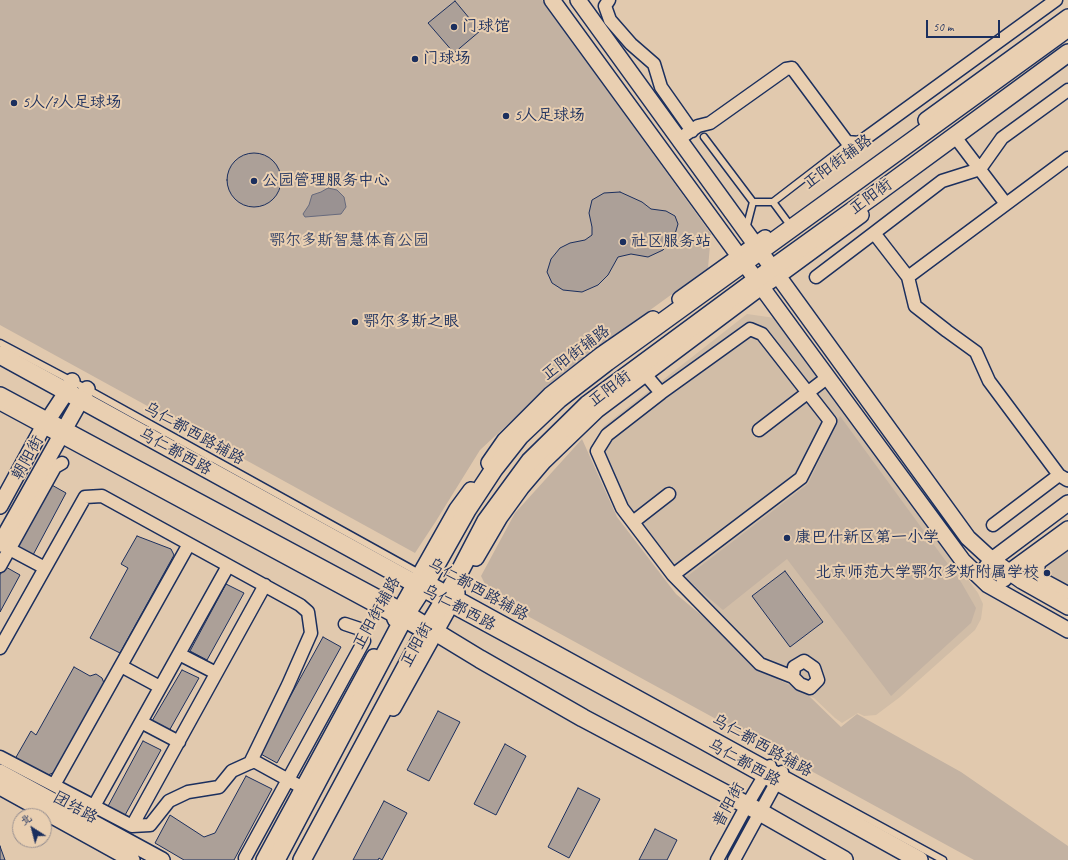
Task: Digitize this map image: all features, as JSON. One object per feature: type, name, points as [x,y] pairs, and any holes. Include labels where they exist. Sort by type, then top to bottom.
[{"type":"main road","points":[[276,860],[400,617],[421,581],[494,469],[520,436],[558,399],[741,259],[1068,28]]},
{"type":"main road","name":"正阳街","points":[[302,860],[431,635],[451,597],[486,521],[530,461],[588,404],[776,272],[1068,53]]},
{"type":"main road","name":"乌仁都西路","points":[[0,355],[77,390],[421,581],[774,774],[919,860]]},
{"type":"main road","name":"乌仁都西路","points":[[0,396],[62,435],[400,617],[751,813],[844,860]]},
{"type":"street","points":[[574,0],[556,5],[963,561],[988,585],[1068,630]]},
{"type":"street","points":[[578,0],[968,538],[992,560],[1022,581],[1068,607]]},
{"type":"street","points":[[609,0],[605,6],[610,20],[631,44],[654,64],[661,87],[692,131]]},
{"type":"street","points":[[679,139],[698,126],[710,123],[786,69],[792,68],[847,142],[859,143],[1056,0]]},
{"type":"street","name":"正阳街辅路","points":[[758,248],[787,221],[1068,17]]},
{"type":"street","points":[[776,272],[960,142],[1068,63]]},
{"type":"street","points":[[816,277],[942,181],[980,169],[1002,138],[1068,90]]},
{"type":"street","points":[[960,142],[1006,204]]},
{"type":"street","points":[[908,277],[1068,158]]},
{"type":"street","points":[[874,234],[908,277],[915,306],[976,352],[989,381],[1064,477],[993,525]]},
{"type":"street","points":[[451,597],[500,517],[544,460],[597,410],[645,374],[759,283]]},
{"type":"street","points":[[674,575],[801,478],[830,421],[762,334],[750,329],[661,393],[606,435],[597,451],[622,508],[674,575],[760,664],[793,677]]},
{"type":"street","points":[[645,374],[661,393]]},
{"type":"street","points":[[759,430],[828,377]]},
{"type":"street","name":"朝阳街","points":[[0,506],[45,425],[77,390]]},
{"type":"street","name":"朝阳街","points":[[3,546],[62,435],[77,390]]},
{"type":"street","points":[[0,566],[3,546],[55,467],[62,463]]},
{"type":"street","points":[[633,522],[669,494]]},
{"type":"street","points":[[0,648],[85,497],[102,496],[300,605],[308,612],[311,633],[288,685],[250,763]]},
{"type":"street","points":[[980,577],[992,560],[1068,503]]},
{"type":"street","points":[[997,590],[1009,572],[1068,529]]},
{"type":"street","points":[[1068,542],[1039,563],[1038,571],[1044,580],[1068,593]]},
{"type":"street","points":[[54,785],[189,544]]},
{"type":"street","points":[[3,546],[45,568]]},
{"type":"street","points":[[94,806],[228,566]]},
{"type":"street","points":[[132,826],[265,586]]},
{"type":"street","name":"正阳街辅路","points":[[264,860],[400,617]]},
{"type":"street","points":[[244,858],[364,641],[360,629],[345,624]]},
{"type":"street","points":[[310,860],[431,635]]},
{"type":"street","points":[[179,654],[216,673]]},
{"type":"street","points":[[121,666],[160,687]]},
{"type":"street","points":[[141,722],[178,742]]},
{"type":"street","points":[[0,757],[132,826],[150,825],[169,801],[188,792],[219,787],[232,770],[254,761],[303,788]]},
{"type":"street","points":[[0,772],[162,860]]},
{"type":"street","name":"普阳街","points":[[717,860],[751,813],[774,774]]},
{"type":"street","name":"团结路","points":[[0,787],[132,860]]},
{"type":"street","name":"普阳街","points":[[734,860],[751,813]]},
{"type":"lane","points":[[704,137],[753,202]]},
{"type":"lane","points":[[753,202],[773,202],[852,142]]},
{"type":"lane","points":[[745,231],[753,202]]},
{"type":"lane","points":[[773,202],[787,221]]},
{"type":"lane","points":[[0,343],[77,390]]},
{"type":"lane","points":[[0,407],[45,425]]},
{"type":"lane","points":[[473,662],[653,762]]},
{"type":"lane","name":"乌仁都西路辅路","points":[[774,774],[943,860]]},
{"type":"shaded area","points":[[328,188],[337,190],[344,197],[346,207],[341,214],[305,217],[303,214],[309,205],[312,195]]},
{"type":"shaded area","name":"康巴什新区第一小学","points":[[747,314],[775,318],[978,593],[983,604],[981,619],[975,630],[900,697],[876,715],[864,716],[858,713],[842,723],[814,698],[799,693],[769,676],[619,513],[592,446],[604,426]]},
{"type":"shaded area","name":"北京师范大学鄂尔多斯附属学校","points":[[1068,535],[1068,601],[1027,579],[1025,567]]},
{"type":"green space","name":"鄂尔多斯智慧体育公园","points":[[0,0],[542,0],[711,234],[708,268],[562,374],[480,450],[415,553],[0,325]]},
{"type":"green space","points":[[840,416],[961,582],[976,608],[971,623],[891,696],[787,559],[723,610],[685,578],[808,484]]},
{"type":"green space","points":[[582,439],[617,517],[676,594],[779,680],[807,694],[841,727],[857,714],[961,772],[1068,846],[1068,860],[974,860],[491,596],[481,576],[515,513]]},
{"type":"building","name":"门球馆","points":[[455,1],[480,31],[454,53],[428,23]]},
{"type":"building","name":"公园管理服务中心","points":[[254,153],[264,155],[273,161],[279,170],[281,180],[279,190],[273,199],[264,205],[254,207],[244,205],[235,199],[229,190],[227,180],[229,170],[235,161],[244,155]]},
{"type":"building","name":"社区服务站","points":[[620,192],[642,202],[651,209],[666,211],[675,216],[678,224],[675,234],[663,250],[648,257],[631,254],[618,257],[608,275],[598,285],[582,292],[563,290],[552,283],[547,272],[551,259],[560,248],[570,243],[585,240],[592,235],[589,213],[592,200],[604,193]]},
{"type":"building","points":[[50,484],[66,493],[33,555],[17,547]]},
{"type":"building","points":[[137,536],[171,549],[174,555],[120,653],[90,638],[128,568],[121,564]]},
{"type":"building","points":[[4,566],[20,575],[0,612],[0,575]]},
{"type":"building","points":[[785,571],[823,622],[790,647],[752,596]]},
{"type":"building","points":[[226,584],[244,593],[207,660],[190,651]]},
{"type":"building","points":[[323,637],[341,647],[277,763],[259,753]]},
{"type":"building","points":[[74,667],[90,676],[96,674],[102,678],[104,683],[55,772],[48,775],[15,759],[31,731],[36,735]]},
{"type":"building","points":[[182,670],[199,678],[169,731],[152,721]]},
{"type":"building","points":[[438,711],[460,722],[429,781],[407,770]]},
{"type":"building","points":[[143,741],[161,750],[124,817],[107,808]]},
{"type":"building","points":[[505,744],[526,756],[496,815],[474,804]]},
{"type":"building","points":[[246,776],[272,789],[234,860],[184,860],[155,843],[170,815],[204,837],[215,833]]},
{"type":"building","points":[[578,788],[600,799],[569,858],[548,847]]},
{"type":"building","points":[[384,801],[407,813],[382,860],[379,858],[378,860],[353,860]]},
{"type":"building","points":[[655,829],[677,840],[667,860],[639,860]]},
{"type":"building","points":[[0,846],[1,849],[5,860],[0,860]]},
{"type":"place","name":"门球馆","points":[[454,27]]},
{"type":"place","name":"门球场","points":[[415,59]]},
{"type":"place","name":"5人/7人足球场","points":[[14,103]]},
{"type":"place","name":"5人足球场","points":[[506,116]]},
{"type":"place","name":"公园管理服务中心","points":[[254,181]]},
{"type":"place","name":"社区服务站","points":[[623,242]]},
{"type":"place","name":"鄂尔多斯之眼","points":[[355,322]]},
{"type":"place","name":"康巴什新区第一小学","points":[[787,538]]},
{"type":"place","name":"北京师范大学鄂尔多斯附属学校","points":[[1047,573]]}]
